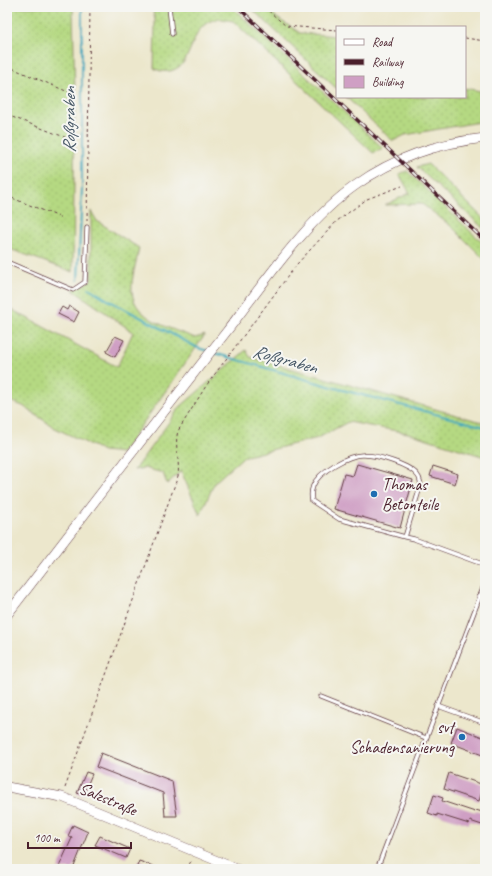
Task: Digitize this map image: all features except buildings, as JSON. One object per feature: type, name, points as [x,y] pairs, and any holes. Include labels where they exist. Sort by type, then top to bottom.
[{"type":"main road","points":[[7,615],[216,345],[294,247],[323,214],[354,186],[380,169],[410,155],[451,143],[485,138]]},
{"type":"main road","name":"Salzstraße","points":[[7,787],[62,797],[237,869]]},
{"type":"lane","points":[[169,7],[172,34]]},
{"type":"lane","points":[[7,262],[73,290],[85,282],[87,227]]},
{"type":"lane","points":[[405,537],[421,484],[418,476],[411,469],[379,457],[364,454],[351,457],[339,464],[323,474],[313,484],[311,492],[312,501],[339,519],[405,537],[473,559],[485,565]]},
{"type":"lane","points":[[377,869],[485,583]]},
{"type":"lane","points":[[479,596],[485,598]]},
{"type":"lane","points":[[321,696],[426,738]]},
{"type":"lane","points":[[438,706],[485,723]]},
{"type":"path","points":[[87,227],[90,7]]},
{"type":"path","points":[[264,7],[286,26],[336,30]]},
{"type":"path","points":[[466,38],[485,40]]},
{"type":"path","points":[[7,66],[72,94]]},
{"type":"path","points":[[7,115],[67,138]]},
{"type":"path","points":[[62,797],[142,580],[178,476],[180,463],[176,439],[178,431],[206,386],[224,364],[297,264],[337,220],[367,198],[402,186]]},
{"type":"path","points":[[7,196],[62,218]]},
{"type":"path","points":[[186,869],[196,852]]},
{"type":"green space","points":[[7,7],[73,7],[75,97],[73,272],[7,248]]},
{"type":"green space","points":[[152,7],[232,7],[383,148],[373,153],[233,21],[218,19],[211,21],[200,29],[185,60],[179,67],[171,71],[162,71],[154,68],[155,20]]},
{"type":"green space","points":[[250,7],[267,7],[277,18],[300,33],[336,36],[336,88]]},
{"type":"green space","points":[[466,88],[485,92],[485,121],[405,135],[393,141],[347,98],[466,98]]},
{"type":"green space","points":[[428,164],[485,220],[485,230],[417,167]]},
{"type":"green space","points":[[407,171],[485,245],[485,260],[451,226],[422,204],[385,205],[410,193],[399,174]]},
{"type":"green space","points":[[91,211],[97,221],[139,248],[133,275],[132,291],[134,301],[139,309],[156,322],[176,331],[195,338],[205,335],[122,453],[103,451],[55,428],[23,406],[7,400],[7,316],[9,308],[117,367],[133,332],[73,290],[91,280]]},
{"type":"green space","points":[[246,350],[250,357],[485,423],[485,457],[408,433],[348,422],[318,438],[243,457],[215,482],[200,515],[181,471],[167,484],[163,473],[144,468],[134,470],[180,407]]},
{"type":"waterway","name":"Roßgraben","points":[[78,280],[82,189],[82,7]]},
{"type":"waterway","name":"Roßgraben","points":[[89,288],[108,300],[198,348],[208,351]]},
{"type":"waterway","name":"Roßgraben","points":[[214,353],[339,389],[485,427]]},
{"type":"railway","points":[[238,7],[485,241]]},
{"type":"place","name":"Thomas Betonteile","points":[[374,494]]},
{"type":"place","name":"svt Schadensanierung","points":[[462,737]]}]
